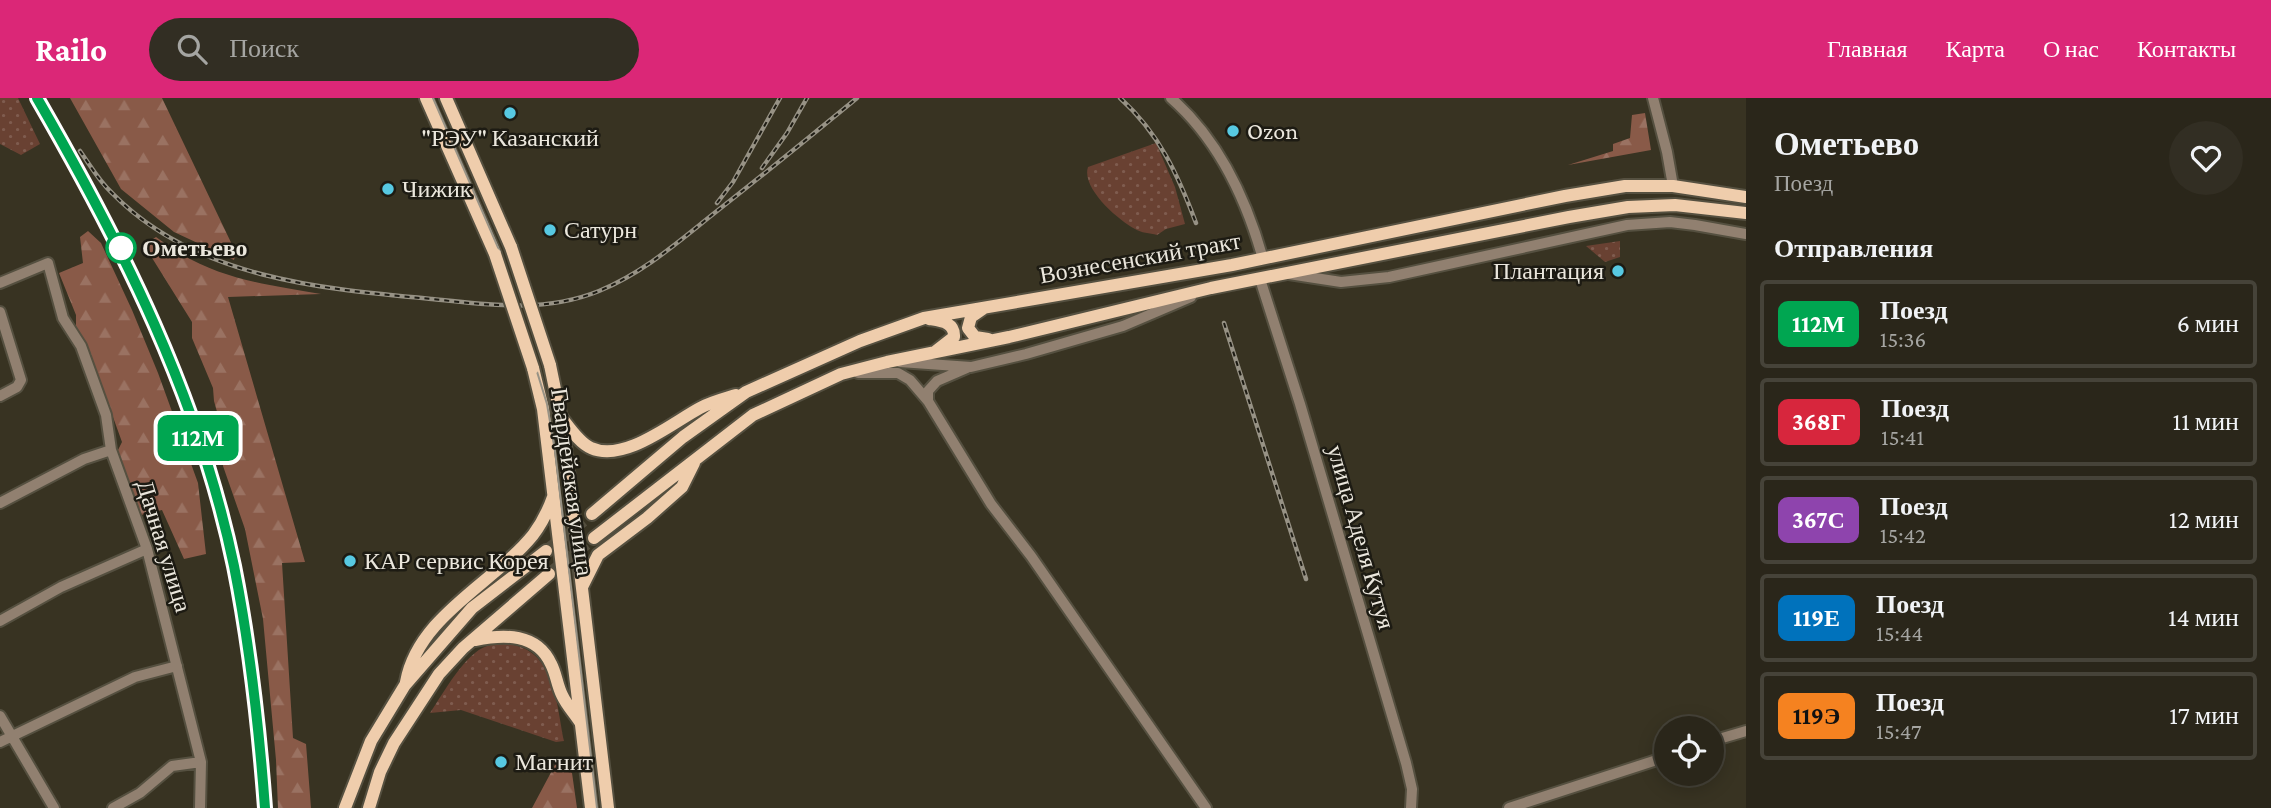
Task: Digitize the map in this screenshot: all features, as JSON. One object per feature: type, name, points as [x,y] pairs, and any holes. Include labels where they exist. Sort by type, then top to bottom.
[{"type":"main road","name":"Гвардейская улица","points":[[426,98],[495,254],[533,368],[543,408],[591,808]]},
{"type":"main road","name":"Гвардейская улица","points":[[446,98],[510,247],[550,365],[561,417],[608,808]]},
{"type":"main road","name":"Вознесенский тракт","points":[[592,514],[683,437],[746,392],[860,341],[924,318],[1263,259],[1625,186],[1673,186],[1746,197]]},
{"type":"main road","name":"Вознесенский тракт","points":[[594,538],[753,415],[841,374],[1211,288],[1628,207],[1675,205],[1746,213]]},
{"type":"main road","points":[[989,305],[971,317],[969,332],[983,339],[1009,337]]},
{"type":"main road","points":[[924,318],[944,322],[952,326],[954,332],[954,337],[930,354]]},
{"type":"main road","points":[[561,417],[589,447],[609,452],[623,449],[661,432],[717,400],[746,392]]},
{"type":"main road","points":[[582,587],[598,555],[648,518],[682,487],[695,460]]},
{"type":"main road","points":[[405,685],[413,657],[427,636],[465,596],[531,537],[545,518],[554,497]]},
{"type":"main road","points":[[345,808],[371,741],[405,685],[472,608],[546,551]]},
{"type":"main road","points":[[369,808],[380,772],[394,743],[439,674],[471,641],[549,574]]},
{"type":"main road","points":[[471,641],[508,635],[533,642],[544,651],[552,665],[561,694],[582,724]]},
{"type":"street","points":[[1171,98],[1199,127],[1226,164],[1254,226],[1263,259]]},
{"type":"street","points":[[1653,98],[1673,186]]},
{"type":"street","points":[[1286,273],[1341,282],[1390,277],[1627,225],[1670,222],[1746,234]]},
{"type":"street","name":"Дачная улица","points":[[0,283],[48,263],[64,318],[81,346],[106,415],[111,450],[147,549],[201,762],[200,808]]},
{"type":"street","name":"улица Аделя Кутуя","points":[[1260,279],[1300,404],[1406,763],[1412,789],[1411,808]]},
{"type":"street","points":[[928,401],[928,391],[937,381],[971,366],[1026,354],[1123,326],[1211,288]]},
{"type":"street","points":[[0,312],[21,380],[16,387],[0,396]]},
{"type":"street","points":[[887,362],[971,366]]},
{"type":"street","points":[[841,374],[898,373],[910,380],[928,401],[991,504],[1031,556],[1206,808]]},
{"type":"street","points":[[0,503],[84,459],[111,450]]},
{"type":"street","points":[[0,621],[61,587],[147,549]]},
{"type":"street","points":[[0,742],[135,677],[177,666]]},
{"type":"street","points":[[0,716],[54,808]]},
{"type":"street","points":[[1724,737],[1746,731]]},
{"type":"street","points":[[1509,808],[1654,761]]},
{"type":"street","points":[[113,808],[140,793],[172,766],[201,762]]},
{"type":"shaded area","points":[[0,98],[18,98],[40,144],[21,155],[0,144]]},
{"type":"shaded area","points":[[1156,143],[1175,187],[1185,224],[1166,229],[1157,235],[1128,225],[1102,202],[1087,175],[1088,167]]},
{"type":"shaded area","points":[[1620,241],[1620,257],[1605,262],[1586,246]]},
{"type":"shaded area","points":[[504,644],[521,647],[543,665],[555,694],[564,741],[556,742],[461,710],[430,713],[455,675],[471,657],[487,646]]},
{"type":"green space","points":[[70,98],[162,98],[236,253],[234,260],[174,232],[121,189]]},
{"type":"green space","points":[[1645,113],[1651,150],[1568,165],[1613,151],[1613,144],[1630,138],[1632,115]]},
{"type":"green space","points":[[88,231],[101,243],[158,373],[198,483],[206,554],[184,559],[162,510],[141,515],[117,452],[122,442],[87,345],[76,328],[76,315],[59,273],[83,263],[80,237]]},
{"type":"green space","points":[[156,237],[195,262],[234,277],[321,294],[228,297],[305,562],[282,563],[293,738],[306,744],[311,808],[278,808],[263,619],[245,529],[223,466],[221,426],[213,388],[192,338],[192,322],[144,245]]},
{"type":"green space","points":[[556,763],[572,773],[577,808],[532,808]]},
{"type":"tunnel","points":[[546,551],[592,514]]},
{"type":"tunnel","points":[[549,574],[594,538]]},
{"type":"tram line","points":[[433,98],[500,252],[547,404],[555,451],[597,808]]},
{"type":"railway","points":[[37,98],[128,267],[155,324],[201,442],[219,503],[240,596],[253,687],[265,808]]},
{"type":"railway","points":[[717,203],[733,182],[780,98]]},
{"type":"railway","points":[[762,168],[787,133],[807,98]]},
{"type":"railway","points":[[80,151],[107,188],[145,222],[181,244],[220,261],[261,274],[346,290],[474,303],[537,305],[579,298],[632,275],[689,233],[857,98]]},
{"type":"railway","points":[[1120,98],[1146,126],[1166,156],[1196,223]]},
{"type":"railway","points":[[1224,323],[1306,579]]},
{"type":"train","name":"112М","points":[[37,98],[121,248],[148,306],[189,410],[233,563],[246,630],[265,808]]},
{"type":"place","name":"\"РЭУ\" Казанский","points":[[510,113]]},
{"type":"place","name":"Ozon","points":[[1233,131]]},
{"type":"place","name":"Чижик","points":[[388,189]]},
{"type":"place","name":"Сатурн","points":[[550,230]]},
{"type":"place","name":"Ометьево","points":[[121,248]]},
{"type":"place","name":"Плантация","points":[[1618,271]]},
{"type":"place","name":"КАР сервис Корея","points":[[350,561]]},
{"type":"place","name":"Магнит","points":[[501,762]]}]
